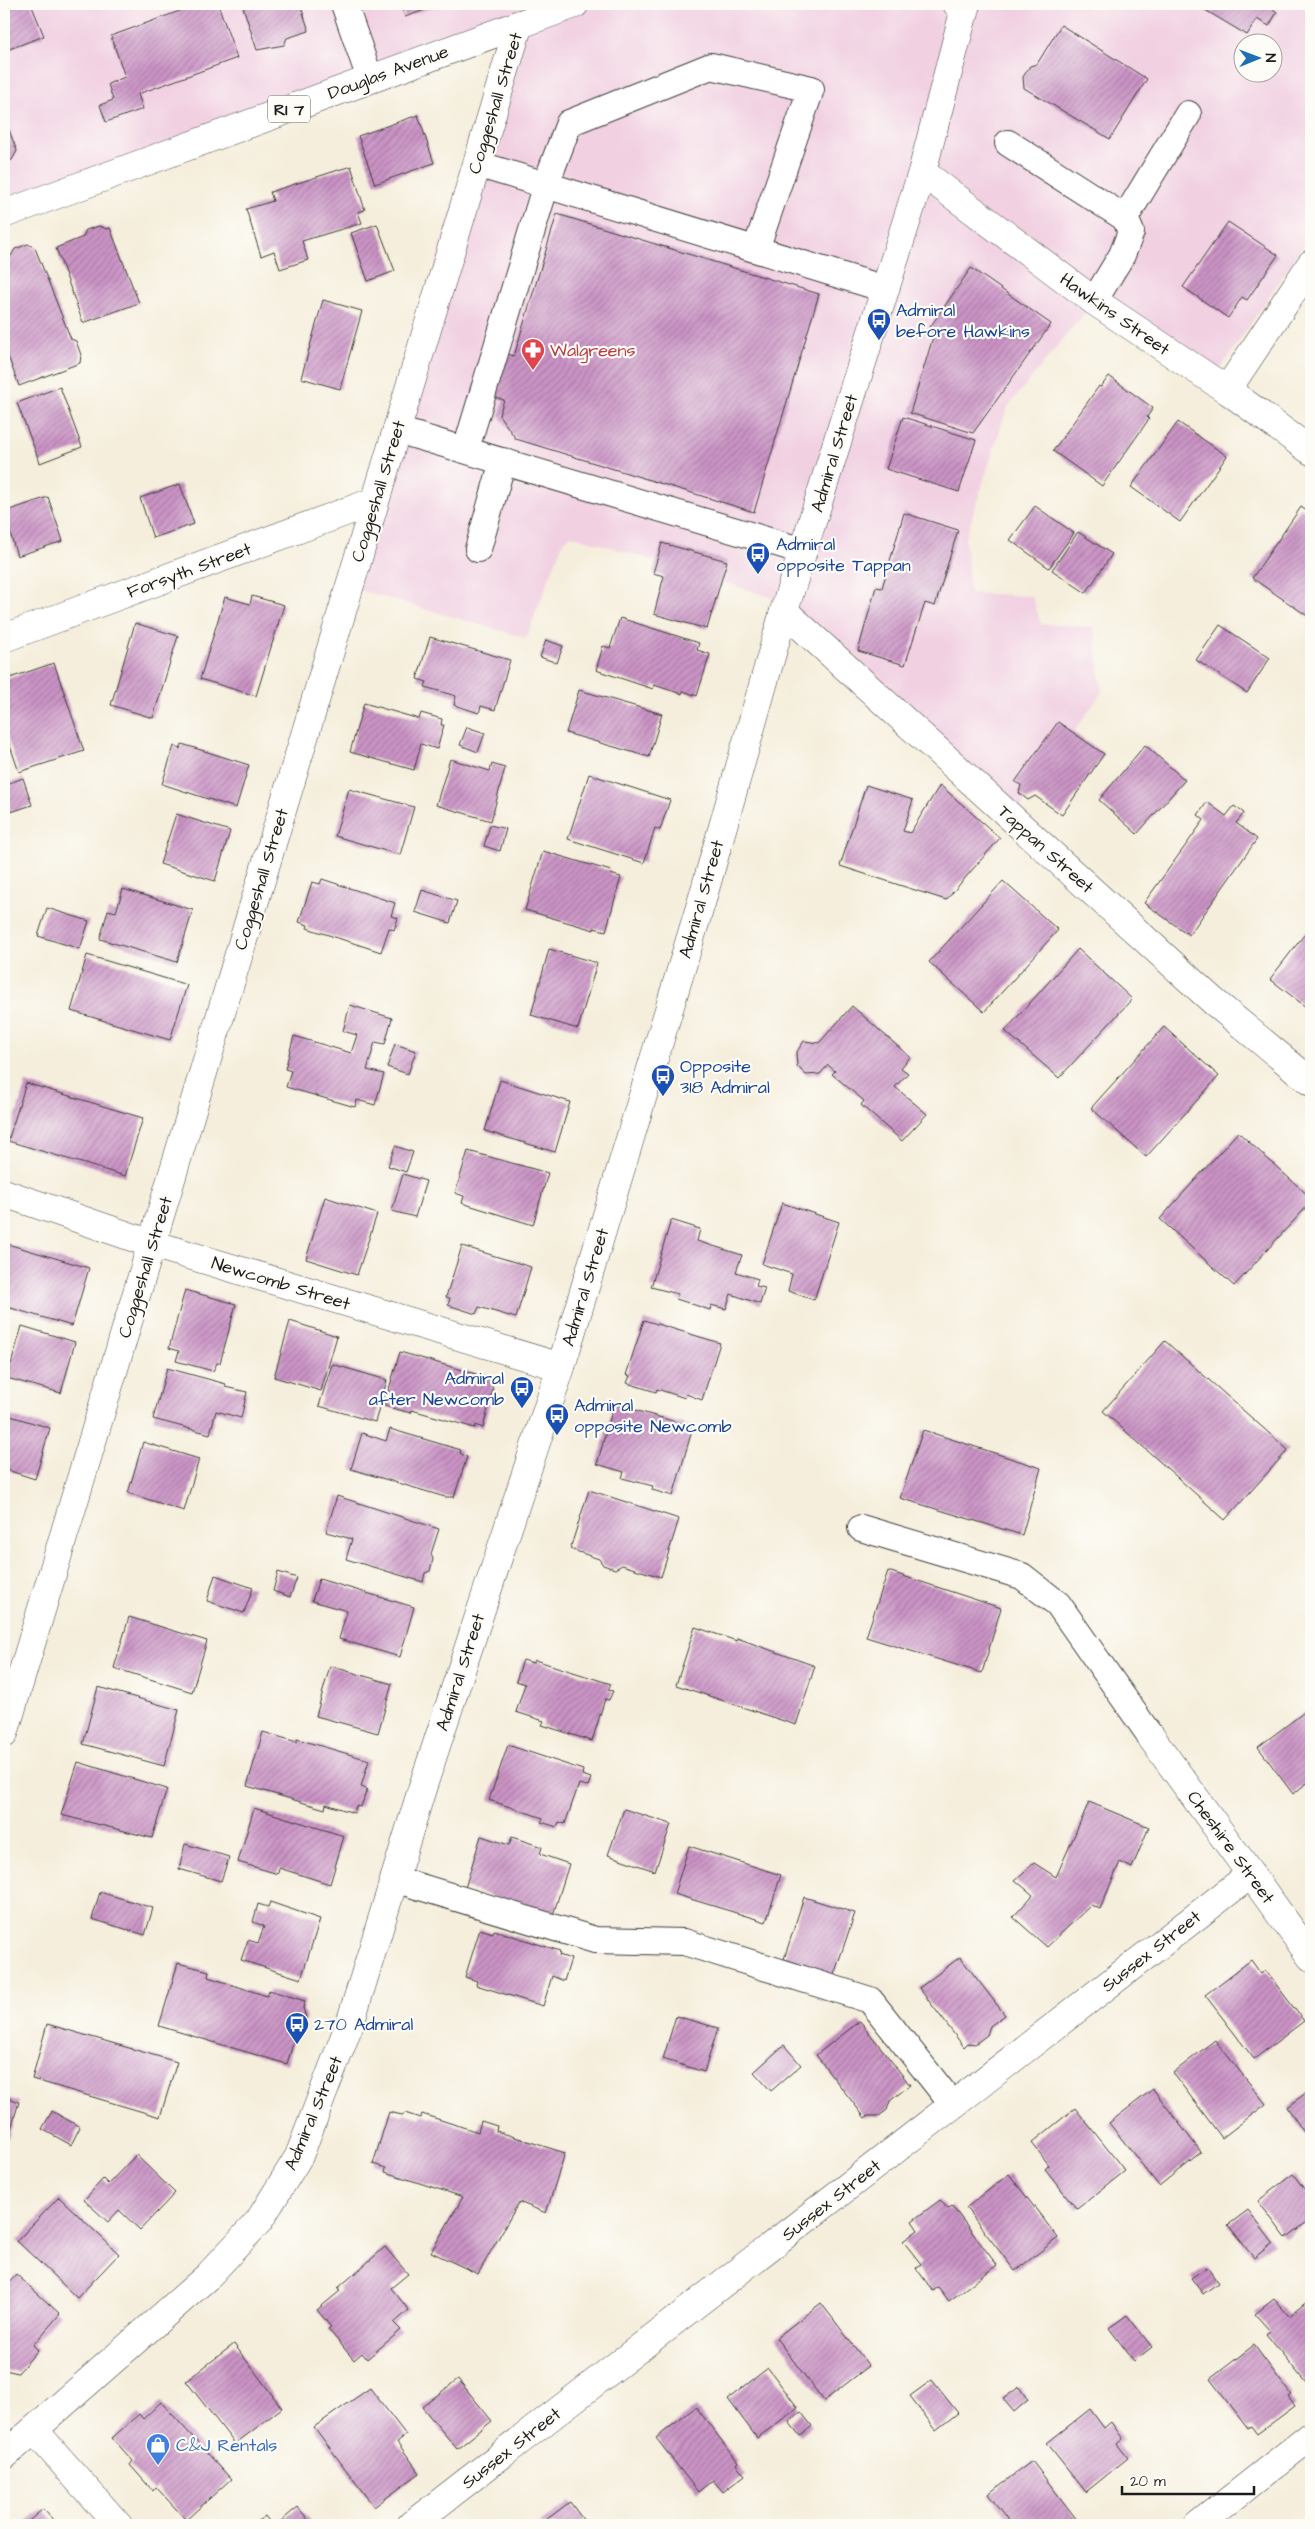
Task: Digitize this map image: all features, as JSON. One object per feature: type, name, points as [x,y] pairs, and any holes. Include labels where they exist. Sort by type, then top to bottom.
[{"type":"street","name":"Douglas Avenue","points":[[4,214],[575,4]]},
{"type":"street","name":"Admiral Street","points":[[4,2456],[207,2277],[259,2221],[299,2156],[351,2020],[422,1789],[561,1367],[702,900],[802,551],[922,172],[963,6]]},
{"type":"street","name":"Coggeshall Street","points":[[4,1734],[519,24]]},
{"type":"street","name":"Hawkins Street","points":[[922,172],[1094,301],[1227,390],[1311,451]]},
{"type":"street","points":[[1227,390],[1311,264]]},
{"type":"street","name":"Forsyth Street","points":[[4,638],[375,501]]},
{"type":"street","name":"Tappan Street","points":[[784,611],[1213,1001],[1311,1082]]},
{"type":"street","name":"Newcomb Street","points":[[4,1193],[152,1244],[561,1367]]},
{"type":"street","name":"Cheshire Street","points":[[1151,1738],[1311,1957]]},
{"type":"street","name":"Sussex Street","points":[[411,2525],[1251,1874]]},
{"type":"street","points":[[34,2430],[118,2525]]},
{"type":"street","points":[[1198,2525],[1311,2436]]},
{"type":"lane","points":[[344,4],[370,79]]},
{"type":"lane","points":[[466,449],[546,184],[569,123],[710,66],[811,89],[756,249]]},
{"type":"lane","points":[[1125,218],[1188,114]]},
{"type":"lane","points":[[1008,143],[1125,218],[1131,232],[1122,255],[1094,301]]},
{"type":"lane","points":[[477,164],[885,289]]},
{"type":"lane","points":[[397,430],[466,449],[802,551]]},
{"type":"lane","points":[[478,549],[504,461]]},
{"type":"lane","points":[[861,1528],[1022,1576],[1058,1604],[1151,1738]]},
{"type":"lane","points":[[394,1880],[594,1940],[684,1942],[870,2000],[954,2105]]},
{"type":"shaded area","points":[[4,4],[1311,4],[1311,234],[1213,380],[1094,305],[1075,324],[1007,408],[965,539],[970,593],[1032,596],[1041,624],[1094,627],[1102,692],[1014,817],[787,621],[771,597],[571,535],[563,543],[526,638],[342,585],[502,38],[4,209]]},
{"type":"building","points":[[4,4],[31,4],[44,36],[4,51]]},
{"type":"building","points":[[199,4],[218,4],[237,58],[138,94],[143,109],[106,122],[100,105],[113,100],[108,84],[125,77],[111,36]]},
{"type":"building","points":[[242,4],[300,4],[309,31],[287,38],[284,45],[257,50]]},
{"type":"building","points":[[400,4],[441,4],[405,17]]},
{"type":"building","points":[[1195,4],[1266,4],[1277,12],[1269,26],[1257,19],[1249,32],[1242,32]]},
{"type":"building","points":[[1061,25],[1147,79],[1110,139],[1024,88],[1023,77],[1030,66],[1037,64]]},
{"type":"building","points":[[418,115],[434,163],[375,184],[358,136]]},
{"type":"building","points":[[4,117],[17,151],[12,160],[4,163]]},
{"type":"building","points":[[351,166],[365,210],[358,212],[362,223],[302,241],[308,260],[280,269],[274,251],[261,256],[246,209],[273,201],[270,192]]},
{"type":"building","name":"Walgreens","points":[[557,214],[819,294],[754,512],[516,439],[499,415],[504,400],[473,391],[486,347],[514,356]]},
{"type":"building","points":[[1228,222],[1278,255],[1247,300],[1242,297],[1228,318],[1183,287]]},
{"type":"building","points":[[377,224],[395,271],[368,281],[351,233]]},
{"type":"building","points":[[99,226],[107,229],[110,228],[139,303],[83,323],[56,248],[83,237],[86,230]]},
{"type":"building","points":[[28,244],[35,248],[71,339],[76,341],[81,355],[80,363],[19,386],[4,345],[4,259],[11,256],[15,249]]},
{"type":"building","points":[[971,268],[1051,324],[973,433],[910,413],[934,334],[928,330]]},
{"type":"building","points":[[323,300],[362,311],[340,389],[301,378]]},
{"type":"building","points":[[1109,376],[1153,408],[1147,417],[1149,419],[1102,486],[1053,451],[1099,386],[1101,387]]},
{"type":"building","points":[[60,387],[82,447],[40,463],[17,403]]},
{"type":"building","points":[[903,417],[976,440],[959,492],[886,469]]},
{"type":"building","points":[[1178,422],[1227,456],[1180,522],[1131,487]]},
{"type":"building","points":[[180,484],[194,524],[153,538],[140,498]]},
{"type":"building","points":[[48,497],[63,541],[17,556],[4,512]]},
{"type":"building","points":[[1035,506],[1074,533],[1049,568],[1010,540]]},
{"type":"building","points":[[1301,507],[1311,514],[1311,614],[1309,617],[1252,578]]},
{"type":"building","points":[[904,513],[958,530],[935,606],[925,603],[905,665],[858,651],[876,587],[882,588]]},
{"type":"building","points":[[1078,532],[1112,554],[1086,593],[1052,570]]},
{"type":"building","points":[[662,543],[727,561],[707,629],[654,614],[664,576],[653,573]]},
{"type":"building","points":[[252,596],[284,605],[256,696],[200,679],[225,597],[250,604]]},
{"type":"building","points":[[620,618],[699,643],[697,650],[710,654],[697,696],[683,691],[682,694],[654,685],[653,689],[596,670],[603,646],[610,648]]},
{"type":"building","points":[[135,623],[178,636],[153,718],[111,705]]},
{"type":"building","points":[[1220,625],[1270,658],[1247,693],[1196,660]]},
{"type":"building","points":[[430,637],[510,660],[495,710],[481,706],[479,713],[454,705],[456,696],[425,687],[427,682],[417,679]]},
{"type":"building","points":[[546,640],[563,646],[557,663],[540,657]]},
{"type":"building","points":[[54,663],[84,751],[19,772],[4,728],[4,680]]},
{"type":"building","points":[[579,690],[662,714],[649,757],[566,733]]},
{"type":"building","points":[[364,703],[419,719],[421,713],[442,719],[441,725],[444,725],[437,749],[421,744],[414,770],[350,752]]},
{"type":"building","points":[[1058,722],[1104,754],[1062,815],[1035,796],[1028,800],[1019,793],[1021,785],[1015,782]]},
{"type":"building","points":[[467,727],[485,733],[478,752],[460,745]]},
{"type":"building","points":[[182,744],[249,765],[236,808],[162,784],[174,746],[180,749]]},
{"type":"building","points":[[1145,745],[1185,780],[1137,834],[1099,800]]},
{"type":"building","points":[[450,759],[490,771],[492,764],[505,768],[491,821],[436,805]]},
{"type":"building","points":[[589,774],[670,800],[660,830],[655,828],[644,863],[568,839]]},
{"type":"building","points":[[23,778],[32,805],[11,812],[4,785]]},
{"type":"building","points":[[866,785],[913,800],[903,831],[910,833],[940,785],[1000,838],[946,900],[840,866]]},
{"type":"building","points":[[349,789],[414,807],[400,855],[335,836]]},
{"type":"building","points":[[1207,802],[1226,816],[1234,806],[1244,813],[1236,823],[1257,839],[1189,935],[1144,903],[1204,820],[1198,815]]},
{"type":"building","points":[[176,814],[230,831],[215,881],[160,864]]},
{"type":"building","points":[[490,825],[506,829],[500,851],[484,846]]},
{"type":"building","points":[[543,851],[611,871],[610,874],[621,877],[606,931],[594,928],[594,930],[525,910]]},
{"type":"building","points":[[322,879],[395,903],[391,916],[398,918],[394,930],[389,928],[381,952],[307,928],[308,925],[299,922],[312,882],[320,884]]},
{"type":"building","points":[[1003,881],[1058,930],[984,1012],[929,962]]},
{"type":"building","points":[[123,889],[193,910],[177,962],[100,939],[108,910],[116,912]]},
{"type":"building","points":[[422,890],[457,901],[450,923],[415,912]]},
{"type":"building","points":[[47,908],[89,921],[80,949],[38,936]]},
{"type":"building","points":[[1311,926],[1311,1011],[1270,979]]},
{"type":"building","points":[[549,949],[597,963],[578,1029],[531,1015]]},
{"type":"building","points":[[1078,949],[1132,999],[1059,1078],[1005,1031]]},
{"type":"building","points":[[87,955],[187,985],[170,1040],[71,1011]]},
{"type":"building","points":[[350,1005],[392,1018],[385,1044],[375,1042],[367,1070],[384,1074],[375,1105],[357,1100],[355,1107],[286,1087],[291,1071],[285,1069],[294,1036],[351,1053],[357,1035],[343,1031]]},
{"type":"building","points":[[852,1006],[910,1057],[901,1068],[908,1073],[895,1087],[927,1114],[902,1141],[861,1105],[864,1101],[832,1074],[835,1071],[828,1065],[820,1074],[806,1075],[797,1066],[796,1053],[804,1041],[819,1043]]},
{"type":"building","points":[[1164,1027],[1219,1076],[1146,1157],[1091,1108]]},
{"type":"building","points":[[395,1044],[416,1051],[408,1074],[387,1067]]},
{"type":"building","points":[[500,1080],[570,1102],[555,1152],[485,1131]]},
{"type":"building","points":[[26,1083],[143,1118],[125,1176],[8,1141]]},
{"type":"building","points":[[1238,1132],[1311,1198],[1311,1202],[1234,1286],[1160,1219]]},
{"type":"building","points":[[395,1146],[413,1152],[406,1172],[388,1166]]},
{"type":"building","points":[[468,1151],[548,1173],[533,1225],[462,1203],[464,1196],[455,1193]]},
{"type":"building","points":[[403,1174],[426,1181],[415,1217],[392,1211]]},
{"type":"building","points":[[325,1197],[377,1214],[357,1275],[306,1259]]},
{"type":"building","points":[[782,1203],[839,1222],[814,1300],[788,1291],[792,1274],[762,1264]]},
{"type":"building","points":[[671,1220],[700,1229],[697,1241],[742,1255],[736,1272],[758,1279],[756,1286],[765,1288],[760,1304],[731,1294],[726,1309],[711,1305],[710,1310],[676,1299],[678,1294],[651,1287]]},
{"type":"building","points":[[4,1243],[89,1268],[72,1326],[4,1306]]},
{"type":"building","points":[[462,1246],[531,1267],[516,1318],[479,1307],[476,1314],[448,1305],[450,1298],[446,1297]]},
{"type":"building","points":[[185,1290],[236,1304],[220,1363],[217,1363],[213,1371],[176,1361],[179,1351],[169,1348]]},
{"type":"building","points":[[644,1320],[720,1343],[702,1400],[686,1394],[685,1398],[657,1389],[656,1392],[627,1383],[630,1376],[626,1375]]},
{"type":"building","points":[[290,1321],[337,1336],[321,1391],[274,1377]]},
{"type":"building","points":[[22,1326],[75,1342],[61,1393],[7,1378]]},
{"type":"building","points":[[1165,1341],[1288,1450],[1225,1520],[1103,1411]]},
{"type":"building","points":[[400,1352],[490,1378],[493,1390],[483,1428],[476,1425],[475,1428],[412,1410],[411,1413],[384,1406]]},
{"type":"building","points":[[332,1364],[387,1380],[375,1422],[319,1406]]},
{"type":"building","points":[[167,1368],[226,1384],[225,1387],[247,1392],[241,1418],[216,1411],[210,1434],[153,1419]]},
{"type":"building","points":[[614,1404],[693,1427],[673,1496],[652,1490],[653,1486],[622,1478],[624,1472],[597,1464]]},
{"type":"building","points":[[4,1414],[50,1428],[35,1479],[4,1469]]},
{"type":"building","points":[[390,1429],[461,1450],[460,1453],[467,1457],[454,1497],[445,1497],[351,1469],[362,1433],[386,1441]]},
{"type":"building","points":[[923,1430],[1041,1468],[1022,1535],[900,1498]]},
{"type":"building","points":[[143,1442],[199,1459],[184,1511],[128,1493]]},
{"type":"building","points":[[589,1490],[679,1519],[661,1577],[622,1565],[615,1569],[603,1565],[599,1559],[570,1549]]},
{"type":"building","points":[[337,1496],[439,1529],[431,1554],[433,1559],[430,1571],[425,1573],[423,1582],[346,1559],[352,1539],[326,1532]]},
{"type":"building","points":[[888,1571],[1001,1608],[982,1673],[866,1637]]},
{"type":"building","points":[[278,1572],[297,1578],[290,1597],[273,1591]]},
{"type":"building","points":[[215,1575],[253,1588],[244,1613],[207,1601]]},
{"type":"building","points":[[319,1579],[414,1607],[400,1657],[339,1639],[347,1611],[312,1601]]},
{"type":"building","points":[[129,1617],[207,1641],[192,1692],[114,1668]]},
{"type":"building","points":[[695,1627],[737,1641],[737,1638],[815,1666],[796,1725],[676,1685]]},
{"type":"building","points":[[523,1660],[533,1663],[535,1660],[611,1684],[608,1690],[613,1691],[609,1700],[605,1699],[592,1741],[542,1725],[544,1721],[516,1712],[525,1684],[516,1681]]},
{"type":"building","points":[[330,1666],[392,1684],[378,1733],[316,1716]]},
{"type":"building","points":[[98,1687],[179,1710],[164,1766],[83,1744]]},
{"type":"building","points":[[1311,1707],[1311,1780],[1293,1794],[1258,1747]]},
{"type":"building","points":[[263,1732],[297,1742],[297,1739],[369,1760],[361,1787],[367,1789],[361,1807],[356,1806],[354,1813],[326,1804],[325,1809],[247,1786]]},
{"type":"building","points":[[508,1745],[583,1770],[582,1775],[591,1778],[588,1786],[579,1784],[565,1824],[559,1822],[557,1827],[541,1822],[543,1818],[489,1800]]},
{"type":"building","points":[[78,1762],[167,1789],[152,1838],[61,1815]]},
{"type":"building","points":[[1089,1802],[1149,1827],[1132,1868],[1120,1862],[1100,1909],[1091,1905],[1047,1947],[1013,1917],[1033,1895],[1015,1880],[1034,1863],[1056,1877]]},
{"type":"building","points":[[254,1808],[344,1836],[330,1884],[279,1868],[278,1874],[238,1862]]},
{"type":"building","points":[[624,1809],[671,1824],[655,1871],[608,1855]]},
{"type":"building","points":[[481,1836],[509,1845],[512,1837],[542,1847],[540,1854],[569,1864],[553,1915],[465,1888]]},
{"type":"building","points":[[185,1844],[229,1857],[221,1881],[179,1869]]},
{"type":"building","points":[[689,1846],[781,1875],[766,1922],[674,1894]]},
{"type":"building","points":[[100,1892],[153,1908],[145,1935],[92,1919]]},
{"type":"building","points":[[804,1897],[855,1913],[834,1975],[784,1959]]},
{"type":"building","points":[[270,1902],[320,1919],[301,1979],[241,1960],[248,1940],[258,1943],[264,1926],[253,1922],[258,1904],[268,1907]]},
{"type":"building","points":[[480,1929],[493,1933],[494,1930],[560,1951],[559,1955],[571,1959],[564,1981],[552,1976],[543,2006],[476,1985],[477,1981],[465,1977]]},
{"type":"building","points":[[960,1957],[1005,2015],[990,2026],[987,2035],[975,2044],[968,2043],[964,2047],[919,1988]]},
{"type":"building","points":[[1251,1960],[1261,1974],[1265,1970],[1304,2021],[1254,2059],[1205,1995]]},
{"type":"building","points":[[178,1963],[209,1971],[208,1977],[267,1996],[269,1990],[305,2001],[303,2008],[306,2018],[301,2033],[294,2040],[287,2064],[159,2026]]},
{"type":"building","points":[[676,2016],[718,2028],[704,2072],[663,2059]]},
{"type":"building","points":[[860,2021],[910,2085],[890,2101],[887,2110],[879,2116],[868,2116],[865,2118],[816,2055]]},
{"type":"building","points":[[47,2024],[177,2062],[160,2117],[32,2079]]},
{"type":"building","points":[[1215,2040],[1266,2104],[1222,2138],[1173,2073]]},
{"type":"building","points":[[784,2045],[801,2065],[771,2091],[754,2072]]},
{"type":"building","points":[[1153,2089],[1201,2152],[1159,2186],[1109,2123]]},
{"type":"building","points":[[1306,2093],[1311,2101],[1311,2143],[1287,2107]]},
{"type":"building","points":[[4,2096],[19,2102],[8,2138],[4,2137]]},
{"type":"building","points":[[1075,2108],[1125,2171],[1077,2209],[1045,2169],[1049,2165],[1032,2143]]},
{"type":"building","points":[[52,2111],[80,2127],[71,2145],[42,2129]]},
{"type":"building","points":[[389,2112],[402,2115],[405,2113],[420,2118],[422,2114],[478,2132],[481,2121],[497,2126],[496,2131],[565,2153],[546,2213],[519,2202],[478,2274],[431,2252],[463,2197],[385,2172],[386,2168],[373,2164]]},
{"type":"building","points":[[136,2155],[175,2193],[140,2230],[119,2210],[108,2222],[84,2200],[103,2179],[108,2184]]},
{"type":"building","points":[[1009,2174],[1058,2238],[1015,2271],[966,2208]]},
{"type":"building","points":[[1293,2174],[1311,2198],[1311,2219],[1286,2238],[1258,2201]]},
{"type":"building","points":[[59,2197],[119,2254],[77,2298],[17,2241]]},
{"type":"building","points":[[940,2200],[948,2209],[952,2206],[997,2265],[949,2301],[938,2287],[933,2291],[916,2268],[921,2264],[903,2241],[918,2230],[912,2221]]},
{"type":"building","points":[[1248,2210],[1273,2243],[1254,2258],[1228,2225]]},
{"type":"building","points":[[385,2247],[408,2274],[391,2288],[409,2310],[394,2323],[401,2330],[367,2359],[362,2353],[354,2360],[328,2329],[331,2327],[317,2310],[340,2291],[338,2288]]},
{"type":"building","points":[[1207,2267],[1218,2283],[1203,2294],[1191,2278]]},
{"type":"building","points":[[16,2274],[60,2314],[33,2345],[38,2350],[18,2373],[5,2370],[4,2367],[4,2279],[8,2283]]},
{"type":"building","points":[[1274,2299],[1289,2316],[1309,2300],[1311,2302],[1311,2380],[1306,2383],[1266,2334],[1270,2331],[1255,2314]]},
{"type":"building","points":[[821,2303],[869,2366],[824,2401],[776,2338]]},
{"type":"building","points":[[1127,2315],[1152,2347],[1134,2361],[1109,2328]]},
{"type":"building","points":[[234,2344],[282,2408],[235,2444],[186,2381]]},
{"type":"building","points":[[1254,2345],[1291,2395],[1288,2397],[1295,2406],[1257,2434],[1251,2426],[1247,2428],[1210,2379]]},
{"type":"building","points":[[768,2368],[798,2408],[757,2438],[728,2399]]},
{"type":"building","points":[[458,2379],[492,2421],[457,2449],[422,2407]]},
{"type":"building","points":[[932,2380],[958,2413],[936,2430],[910,2396]]},
{"type":"building","points":[[1019,2387],[1028,2400],[1014,2412],[1003,2399]]},
{"type":"building","points":[[370,2388],[406,2435],[397,2442],[420,2473],[374,2507],[314,2427]]},
{"type":"building","points":[[161,2402],[231,2479],[186,2520],[156,2487],[153,2491],[130,2465],[133,2461],[112,2438],[139,2414],[143,2419]]},
{"type":"building","points":[[696,2407],[738,2462],[736,2464],[745,2475],[723,2492],[713,2480],[698,2492],[656,2438]]},
{"type":"building","points":[[1090,2409],[1104,2428],[1111,2422],[1123,2439],[1117,2444],[1128,2458],[1086,2492],[1047,2443]]},
{"type":"building","points":[[801,2412],[812,2426],[800,2436],[789,2422]]},
{"type":"building","points":[[1032,2461],[1081,2525],[1012,2525],[988,2494]]},
{"type":"building","points":[[570,2502],[587,2525],[539,2525]]},
{"type":"building","points":[[298,2507],[312,2525],[276,2525]]},
{"type":"building","points":[[43,2509],[58,2525],[24,2525]]},
{"type":"building","points":[[265,2516],[272,2525],[252,2525]]},
{"type":"place","name":"Admiral before Hawkins","points":[[879,341]]},
{"type":"place","name":"Walgreens","points":[[533,371]]},
{"type":"place","name":"Admiral opposite Tappan","points":[[758,575]]},
{"type":"place","name":"Opposite 318 Admiral","points":[[663,1097]]},
{"type":"place","name":"Admiral after Newcomb","points":[[522,1409]]},
{"type":"place","name":"Admiral opposite Newcomb","points":[[557,1436]]},
{"type":"place","name":"270 Admiral","points":[[297,2045]]},
{"type":"place","name":"C&J Rentals","points":[[158,2466]]}]
